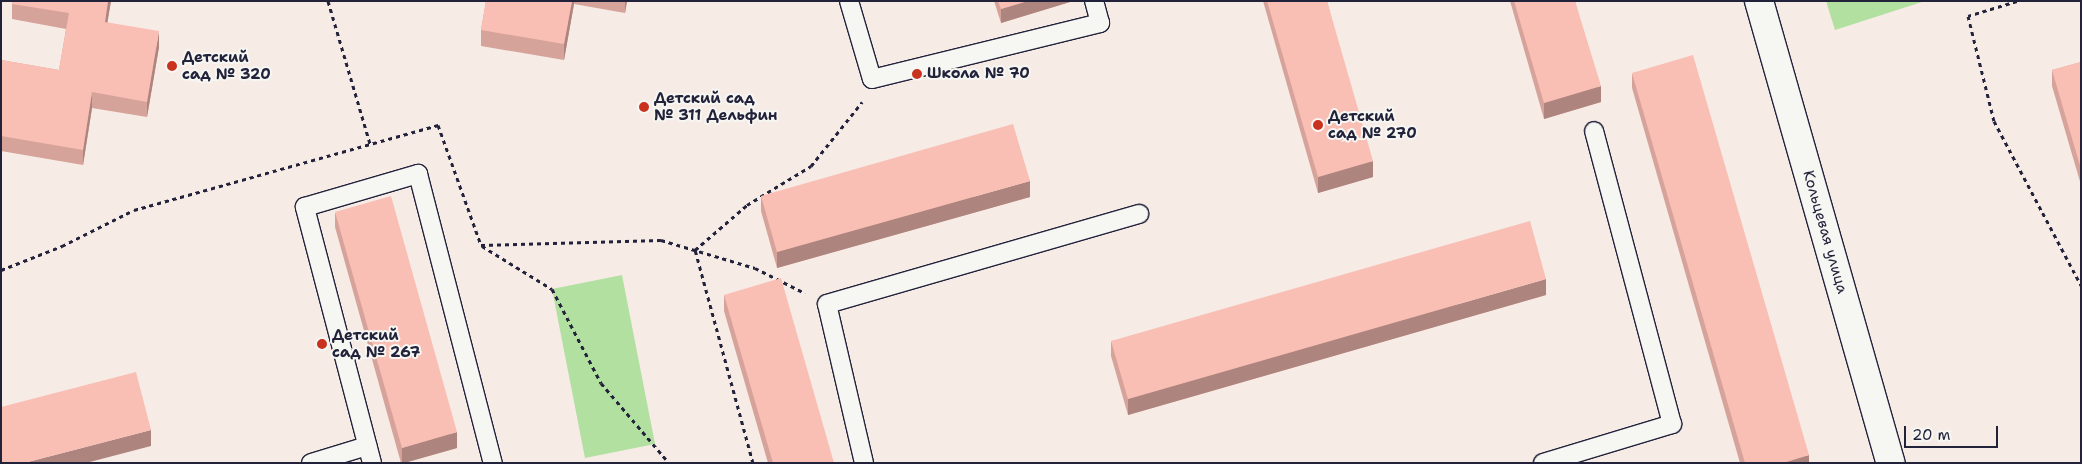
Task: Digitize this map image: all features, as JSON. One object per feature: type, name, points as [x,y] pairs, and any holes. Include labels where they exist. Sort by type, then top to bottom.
[{"type":"street","name":"Кольцевая улица","points":[[1758,1],[1891,463]]},
{"type":"lane","points":[[849,1],[872,79],[1100,23],[1094,1]]},
{"type":"lane","points":[[1543,463],[1672,424],[1594,131]]},
{"type":"lane","points":[[311,463],[370,454],[305,207],[418,174],[493,463]]},
{"type":"lane","points":[[864,463],[827,304],[1139,214]]},
{"type":"path","points":[[328,1],[370,144]]},
{"type":"path","points":[[2017,1],[1968,16],[1994,121],[2081,285]]},
{"type":"path","points":[[753,463],[695,250],[747,205],[811,166],[859,110],[872,79]]},
{"type":"path","points":[[481,246],[552,289],[601,383],[669,463]]},
{"type":"green space","points":[[1826,1],[1925,1],[1835,30]]},
{"type":"green space","points":[[622,275],[655,444],[585,458],[552,289]]},
{"type":"building","points":[[12,1],[108,1],[105,22],[159,31],[147,102],[92,92],[83,150],[1,136],[1,60],[59,70],[69,13],[12,4]]},
{"type":"building","points":[[486,1],[572,1],[564,44],[481,30]]},
{"type":"building","points":[[998,1],[1028,1],[1001,9]]},
{"type":"building","points":[[1267,1],[1327,1],[1373,161],[1318,177]]},
{"type":"building","points":[[1514,1],[1575,1],[1601,86],[1544,103]]},
{"type":"building","points":[[1693,55],[1809,455],[1783,463],[1745,463],[1632,73]]},
{"type":"building","points":[[2081,62],[2081,169],[2052,70]]},
{"type":"building","points":[[1013,124],[1030,181],[777,252],[761,196]]},
{"type":"building","points":[[391,196],[457,432],[402,448],[335,212]]},
{"type":"building","points":[[1530,221],[1546,279],[1128,399],[1111,341]]},
{"type":"building","points":[[781,278],[834,463],[773,463],[724,295]]},
{"type":"building","points":[[136,372],[151,430],[24,463],[1,463],[1,407]]},
{"type":"place","name":"Детский сад № 320","points":[[172,66]]},
{"type":"place","name":"Школа № 70","points":[[917,74]]},
{"type":"place","name":"Детский сад № 311 Дельфин","points":[[644,107]]},
{"type":"place","name":"Детский сад № 270","points":[[1318,125]]},
{"type":"place","name":"Детский сад № 267","points":[[322,344]]}]
